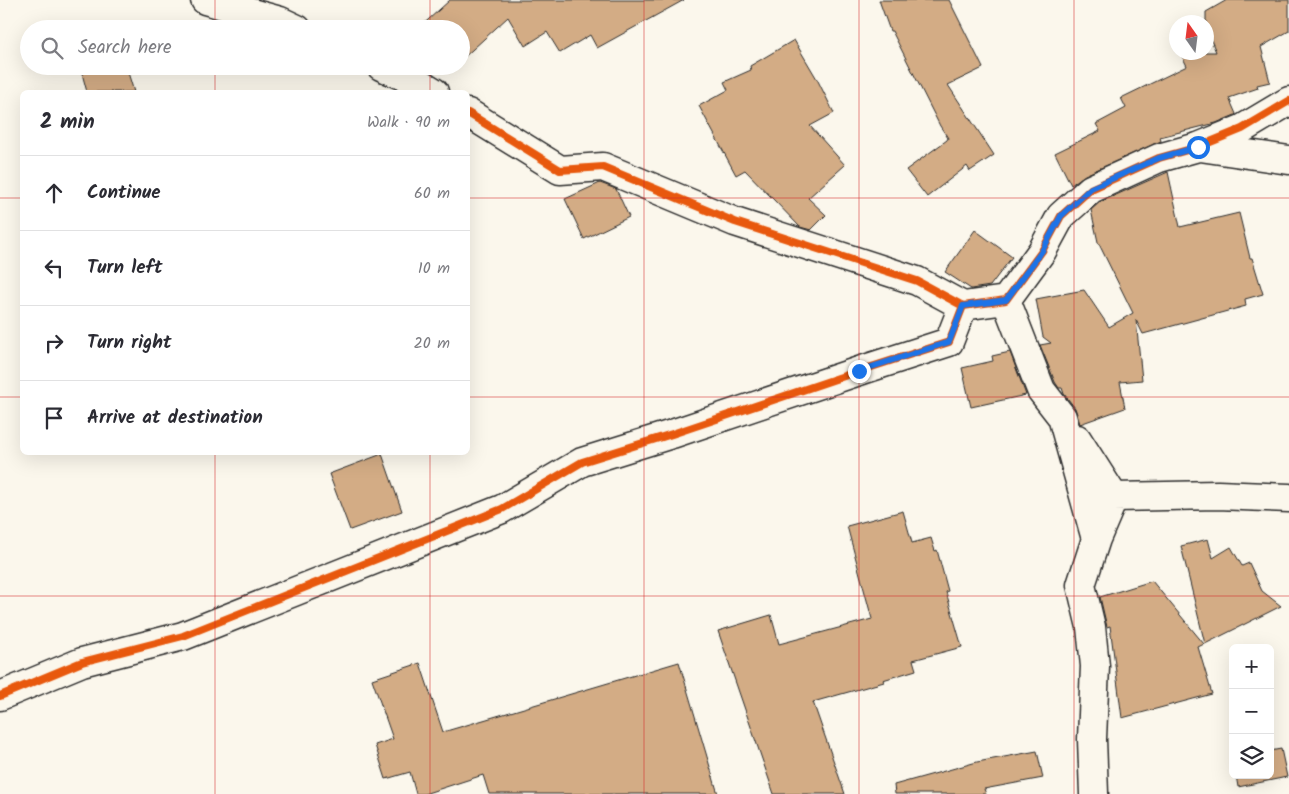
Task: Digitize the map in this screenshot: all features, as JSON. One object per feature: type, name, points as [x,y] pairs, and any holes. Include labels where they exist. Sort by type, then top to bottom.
[{"type":"street","points":[[205,0],[273,20]]},
{"type":"street","points":[[401,75],[431,90]]},
{"type":"street","points":[[470,114],[560,170],[603,167],[735,222],[917,281],[963,306],[1006,300],[1042,251],[1061,216],[1091,188],[1159,158],[1198,147],[1242,129],[1289,102]]},
{"type":"street","points":[[1198,147],[1289,160]]},
{"type":"street","points":[[1006,300],[1042,390],[1062,417],[1114,497]]},
{"type":"street","points":[[0,696],[82,662],[183,636],[475,520],[502,508],[582,462],[949,342],[963,306]]},
{"type":"street","points":[[1062,417],[1096,539]]},
{"type":"street","points":[[1114,497],[1218,495],[1289,498]]},
{"type":"street","points":[[1094,794],[1092,739],[1095,666],[1091,627],[1081,585],[1096,539],[1114,497]]},
{"type":"building","points":[[450,0],[684,0],[597,48],[590,35],[560,53],[547,32],[525,46],[508,17],[470,52],[470,20],[428,20]]},
{"type":"building","points":[[879,0],[949,0],[983,68],[948,85],[994,155],[970,171],[967,166],[927,197],[906,170],[948,138],[940,126],[892,31],[890,31]]},
{"type":"building","points":[[1227,0],[1289,0],[1289,31],[1261,47],[1270,82],[1257,85],[1258,88],[1229,98],[1235,115],[1216,123],[1160,137],[1161,141],[1085,175],[1071,185],[1055,153],[1100,131],[1096,124],[1126,108],[1121,98],[1187,66],[1184,60],[1214,60],[1214,52],[1216,52],[1214,47],[1214,15],[1206,15],[1206,12]]},
{"type":"building","points":[[794,40],[834,113],[810,126],[845,165],[808,198],[826,215],[811,230],[800,227],[745,170],[736,175],[699,106],[728,90],[724,82],[751,70],[750,66]]},
{"type":"building","points":[[82,75],[129,75],[133,90],[86,90]]},
{"type":"building","points":[[1168,172],[1180,227],[1239,213],[1250,258],[1252,258],[1263,294],[1245,299],[1246,306],[1143,334],[1136,320],[1142,380],[1120,382],[1125,408],[1080,424],[1075,408],[1064,394],[1062,388],[1059,388],[1055,382],[1040,345],[1051,343],[1043,337],[1036,299],[1084,290],[1109,327],[1133,313],[1098,242],[1091,210],[1100,202]]},
{"type":"building","points":[[600,183],[616,189],[629,217],[584,239],[565,199]]},
{"type":"building","points":[[975,230],[1012,257],[990,286],[971,289],[945,272]]},
{"type":"building","points":[[1010,352],[1026,395],[971,407],[962,368],[993,361],[992,356]]},
{"type":"building","points":[[382,455],[402,511],[350,530],[329,474]]},
{"type":"building","points":[[903,511],[912,543],[931,538],[935,551],[937,550],[948,591],[946,592],[962,647],[913,660],[916,670],[883,680],[884,682],[813,702],[845,794],[774,794],[718,631],[771,615],[779,644],[872,619],[847,526]]},
{"type":"building","points":[[1208,539],[1213,558],[1231,547],[1242,566],[1249,563],[1262,591],[1281,606],[1205,644],[1181,546]]},
{"type":"building","points":[[1152,581],[1204,644],[1198,647],[1212,694],[1122,718],[1110,626],[1107,627],[1100,597]]},
{"type":"building","points":[[679,662],[718,794],[489,794],[483,775],[424,794],[416,794],[410,772],[386,779],[375,745],[393,739],[372,679],[420,663],[443,732]]},
{"type":"building","points":[[1281,749],[1287,777],[1238,787],[1237,779],[1274,779],[1274,750]]},
{"type":"building","points":[[1037,751],[1043,778],[984,789],[986,794],[895,794],[894,785],[977,762]]},
{"type":"cycle path","points":[[470,114],[560,170],[603,167],[735,222],[917,281],[963,306],[1006,300],[1042,251],[1061,216],[1091,189],[1159,158],[1198,147],[1242,129],[1289,101]]},
{"type":"cycle path","points":[[0,696],[82,662],[183,636],[502,509],[582,462],[949,342],[963,306]]},
{"type":"route","points":[[859,371],[949,342],[963,306],[1006,300],[1042,251],[1061,216],[1091,188],[1159,158],[1198,147]]}]
